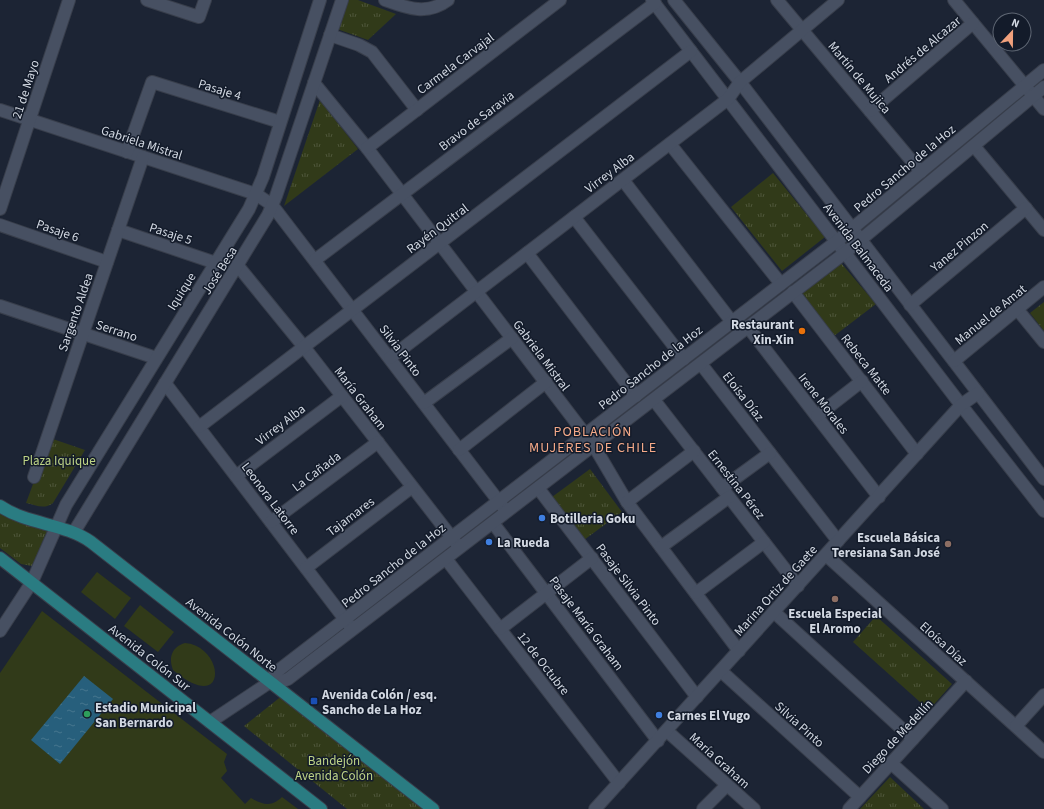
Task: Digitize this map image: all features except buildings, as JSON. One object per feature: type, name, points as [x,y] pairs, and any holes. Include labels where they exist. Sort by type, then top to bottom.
[{"type":"main road","name":"Avenida Colón Norte","points":[[0,506],[28,519],[84,536],[433,809]]},
{"type":"main road","name":"Avenida Colón Sur","points":[[0,558],[321,809]]},
{"type":"street","name":"21 de Mayo","points":[[0,209],[69,0]]},
{"type":"street","points":[[147,0],[199,17],[205,0]]},
{"type":"street","name":"Iquique","points":[[32,582],[55,527],[66,506],[156,358],[243,220],[256,194],[320,0]]},
{"type":"street","name":"José Besa","points":[[74,532],[238,266],[272,205],[342,0]]},
{"type":"street","points":[[385,0],[408,8],[422,10],[434,8],[448,0]]},
{"type":"street","name":"Carmela Carvajal","points":[[366,148],[560,0]]},
{"type":"street","name":"Avenida Balmaceda","points":[[674,0],[740,82],[1044,479]]},
{"type":"street","name":"Martín de Mujica","points":[[777,0],[921,172]]},
{"type":"street","name":"Virrey Alba","points":[[390,358],[728,99],[740,82],[838,0]]},
{"type":"street","points":[[954,0],[1044,109]]},
{"type":"street","name":"Avenida Balmaceda","points":[[654,1],[961,405],[1044,510]]},
{"type":"street","name":"Bravo de Saravia","points":[[315,260],[654,1]]},
{"type":"street","name":"Andrés de Alcazar","points":[[870,111],[973,23]]},
{"type":"street","points":[[330,35],[359,45],[372,52],[417,110]]},
{"type":"street","name":"Rayén Quitral","points":[[199,427],[692,51]]},
{"type":"street","name":"Pedro Sancho de la Hoz","points":[[210,722],[270,682],[275,673],[837,241],[1044,70]]},
{"type":"street","name":"Pasaje 4","points":[[127,152],[152,82],[280,122]]},
{"type":"street","name":"Gabriela Mistral","points":[[314,83],[402,194],[586,434],[627,502],[739,651]]},
{"type":"street","name":"Pedro Sancho de la Hoz","points":[[270,682],[277,683],[288,679],[353,631],[701,364],[846,252],[1044,87]]},
{"type":"street","name":"Gabriela Mistral","points":[[0,110],[256,194],[272,205]]},
{"type":"street","points":[[670,144],[781,284]]},
{"type":"street","points":[[974,146],[1044,230]]},
{"type":"street","name":"Sargento Aldea","points":[[34,477],[143,157]]},
{"type":"street","points":[[623,180],[732,322]]},
{"type":"street","name":"Silvia Pinto","points":[[272,205],[507,512]]},
{"type":"street","name":"Yanez Pinzon","points":[[910,304],[1026,208]]},
{"type":"street","points":[[574,217],[684,359]]},
{"type":"street","name":"Pasaje 6","points":[[0,226],[107,262]]},
{"type":"street","name":"Pasaje 5","points":[[118,230],[216,263]]},
{"type":"street","points":[[527,253],[636,396]]},
{"type":"street","name":"María Graham","points":[[238,266],[304,347],[460,549]]},
{"type":"street","name":"Manuel de Amat","points":[[954,362],[1044,287]]},
{"type":"street","name":"Rebeca Matte","points":[[794,292],[918,454]]},
{"type":"street","name":"Serrano","points":[[0,306],[156,358]]},
{"type":"street","points":[[1018,309],[1044,342]]},
{"type":"street","name":"Irene Morales","points":[[748,327],[879,497]]},
{"type":"street","points":[[424,403],[512,338]]},
{"type":"street","name":"Eloísa Díaz","points":[[701,364],[838,541]]},
{"type":"street","points":[[816,416],[862,381]]},
{"type":"street","points":[[459,450],[546,382]]},
{"type":"street","name":"Leonora Latorre","points":[[165,384],[353,631]]},
{"type":"street","name":"Marina Ortiz de Gaete","points":[[595,809],[961,405],[978,393]]},
{"type":"street","name":"Virrey Alba","points":[[236,476],[342,396]]},
{"type":"street","name":"Ernestina Pérez","points":[[654,400],[798,586]]},
{"type":"street","name":"La Cañada","points":[[271,522],[378,442]]},
{"type":"street","points":[[627,502],[694,452]]},
{"type":"street","points":[[661,547],[726,493],[770,453]]},
{"type":"street","name":"Tajamares","points":[[306,568],[412,487]]},
{"type":"street","name":"Pasaje Silvia Pinto","points":[[538,488],[697,697]]},
{"type":"street","name":"Pasaje María Graham","points":[[493,523],[658,740]]},
{"type":"street","points":[[696,593],[764,542]]},
{"type":"street","name":"Eloísa Díaz","points":[[826,555],[1044,752]]},
{"type":"street","points":[[500,629],[592,558]]},
{"type":"street","name":"12 de Octubre","points":[[446,559],[619,783]]},
{"type":"street","points":[[0,631],[32,582]]},
{"type":"street","points":[[774,612],[913,739]]},
{"type":"street","name":"Silvia Pinto","points":[[721,671],[860,797]]},
{"type":"street","name":"Diego de Medellín","points":[[848,809],[966,681]]},
{"type":"street","points":[[1016,726],[1044,695]]},
{"type":"street","name":"María Graham","points":[[667,731],[754,809]]},
{"type":"street","points":[[891,763],[942,809]]},
{"type":"street","points":[[703,809],[727,785]]},
{"type":"green space","points":[[348,0],[358,0],[396,14],[368,40],[337,29]]},
{"type":"green space","points":[[320,100],[358,149],[284,206]]},
{"type":"green space","points":[[773,173],[825,237],[782,271],[731,207]]},
{"type":"green space","points":[[841,263],[876,304],[834,336],[801,293]]},
{"type":"green space","points":[[1044,302],[1044,331],[1030,313]]},
{"type":"green space","name":"Plaza Iquique","points":[[50,438],[85,450],[53,503],[43,507],[26,503]]},
{"type":"green space","points":[[590,469],[622,512],[584,540],[552,497]]},
{"type":"green space","points":[[0,513],[5,516],[48,529],[32,566],[21,564],[0,548]]},
{"type":"green space","points":[[97,572],[131,598],[115,619],[81,592]]},
{"type":"green space","points":[[140,605],[174,632],[158,652],[124,626]]},
{"type":"green space","name":"Estadio Municipal San Bernardo","points":[[42,611],[227,754],[224,762],[227,771],[221,778],[245,804],[251,798],[263,803],[271,804],[282,797],[298,809],[0,809],[0,673]]},
{"type":"green space","points":[[876,616],[952,684],[929,710],[853,642]]},
{"type":"green space","points":[[185,643],[198,647],[208,655],[214,665],[215,675],[212,683],[204,686],[191,682],[173,670],[171,661],[172,653],[177,647]]},
{"type":"green space","name":"Bandejón Avenida Colón","points":[[283,695],[424,809],[347,809],[244,726]]},
{"type":"green space","points":[[890,777],[924,809],[860,809]]},
{"type":"water","points":[[84,676],[113,699],[60,764],[31,740]]},
{"type":"place","name":"Restaurant Xin-Xin","points":[[802,331]]},
{"type":"place","name":"Botilleria Goku","points":[[542,518]]},
{"type":"place","name":"La Rueda","points":[[489,542]]},
{"type":"place","name":"Escuela Básica Teresiana San José","points":[[948,544]]},
{"type":"place","name":"Escuela Especial El Aromo","points":[[835,599]]},
{"type":"place","name":"Avenida Colón / esq. Sancho de La Hoz","points":[[314,701]]},
{"type":"place","name":"Estadio Municipal San Bernardo","points":[[87,714]]},
{"type":"place","name":"Carnes El Yugo","points":[[659,715]]},
{"type":"district","name":"POBLACIÓN MUJERES DE CHILE","points":[[593,440]]}]
